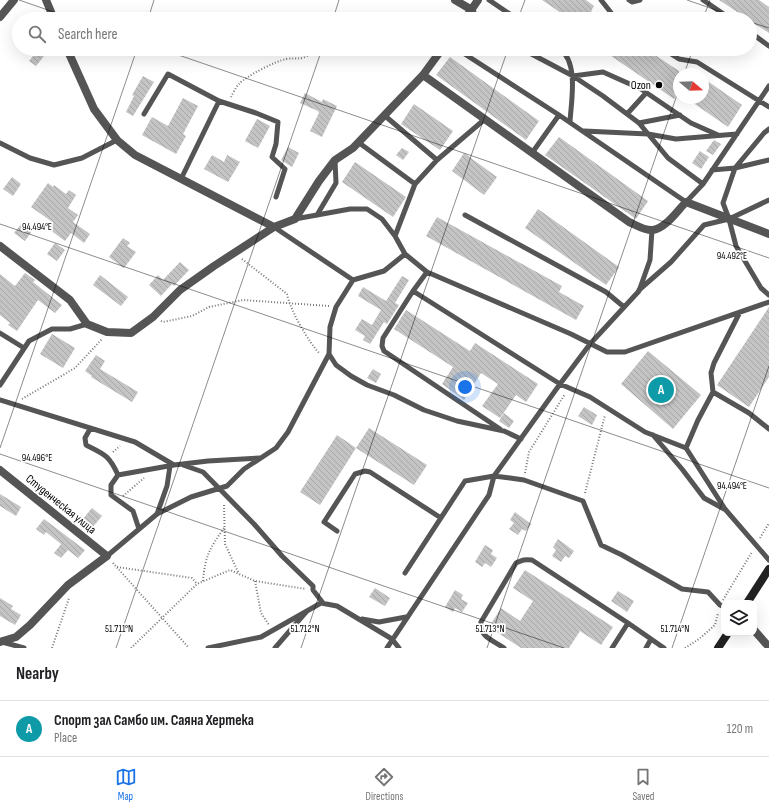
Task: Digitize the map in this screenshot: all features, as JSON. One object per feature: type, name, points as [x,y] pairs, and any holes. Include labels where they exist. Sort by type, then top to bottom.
[{"type":"main road","points":[[749,600],[769,569]]},
{"type":"main road","points":[[718,648],[726,636]]},
{"type":"street","points":[[0,17],[14,0]]},
{"type":"street","points":[[46,0],[51,12]]},
{"type":"street","points":[[455,0],[472,10],[478,0]]},
{"type":"street","points":[[71,56],[94,109],[117,140],[135,155],[274,227]]},
{"type":"street","points":[[0,246],[70,300],[87,324],[109,332],[131,333],[153,317],[180,290],[274,227],[295,219],[319,181],[335,160],[353,148],[422,75],[437,56]]},
{"type":"street","points":[[422,75],[629,222],[640,228],[652,230],[662,226],[686,202],[769,234]]},
{"type":"street","name":"Студенческая улица","points":[[0,470],[107,556]]},
{"type":"street","points":[[0,641],[16,637],[26,629],[68,585],[107,556]]},
{"type":"street","points":[[757,633],[769,647]]},
{"type":"lane","points":[[489,0],[507,12]]},
{"type":"lane","points":[[601,0],[610,12]]},
{"type":"lane","points":[[629,0],[632,2],[640,0]]},
{"type":"lane","points":[[703,0],[721,12]]},
{"type":"lane","points":[[757,37],[769,46]]},
{"type":"lane","points":[[468,56],[570,122],[686,202],[703,184],[769,87]]},
{"type":"lane","points":[[535,56],[573,76],[639,123],[668,158],[703,184]]},
{"type":"lane","points":[[566,56],[573,76],[570,122]]},
{"type":"lane","points":[[674,56],[679,59],[697,62],[769,107]]},
{"type":"lane","points":[[573,76],[603,72],[646,93],[691,123],[718,135]]},
{"type":"lane","points":[[144,114],[168,74],[219,101],[278,122],[276,144],[272,157],[285,169],[276,197]]},
{"type":"lane","points":[[627,114],[646,93]]},
{"type":"lane","points":[[181,179],[219,101]]},
{"type":"lane","points":[[384,115],[437,160]]},
{"type":"lane","points":[[532,153],[559,115]]},
{"type":"lane","points":[[639,123],[680,115]]},
{"type":"lane","points":[[395,236],[415,184],[437,160],[485,119]]},
{"type":"lane","points":[[769,129],[735,168],[723,203],[736,246],[761,288],[769,295]]},
{"type":"lane","points":[[583,131],[648,134],[676,139],[737,134]]},
{"type":"lane","points":[[0,142],[30,158],[54,165],[82,158],[117,140]]},
{"type":"lane","points":[[358,142],[415,184]]},
{"type":"lane","points":[[317,215],[336,183],[335,160]]},
{"type":"lane","points":[[712,170],[735,168],[769,160]]},
{"type":"lane","points":[[387,648],[406,617],[489,495],[494,476],[590,344],[639,291],[671,262],[704,225],[729,219],[769,200]]},
{"type":"lane","points":[[295,219],[350,209],[368,209],[382,220],[395,236],[405,254],[427,272],[571,334],[607,352],[625,352],[769,302]]},
{"type":"lane","points":[[465,215],[606,292],[624,307]]},
{"type":"lane","points":[[274,227],[353,280]]},
{"type":"lane","points":[[639,291],[650,260],[652,230]]},
{"type":"lane","points":[[107,556],[158,514],[191,497],[227,486],[244,470],[276,448],[288,432],[329,354],[330,327],[336,307],[353,280],[384,271],[405,254]]},
{"type":"lane","points":[[427,272],[382,338],[382,346],[384,351],[504,431],[521,439]]},
{"type":"lane","points":[[413,291],[560,384],[590,397],[644,432],[686,448],[725,509],[769,560]]},
{"type":"lane","points":[[686,448],[698,420],[713,392],[711,373],[714,363],[740,312]]},
{"type":"lane","points":[[0,385],[29,341],[52,329],[70,329],[87,324]]},
{"type":"lane","points":[[0,333],[24,348]]},
{"type":"lane","points":[[329,354],[336,365],[367,385],[394,394],[424,410],[456,421],[504,431]]},
{"type":"lane","points":[[713,392],[749,413],[769,429]]},
{"type":"lane","points":[[0,400],[12,405],[135,442],[172,466]]},
{"type":"lane","points":[[90,429],[85,438],[86,444],[108,457],[118,475]]},
{"type":"lane","points":[[652,435],[682,469],[704,498],[725,509]]},
{"type":"lane","points":[[140,529],[133,511],[111,495],[112,485],[118,475],[180,464],[261,458]]},
{"type":"lane","points":[[180,464],[203,472],[220,488],[282,556],[313,586],[313,590],[323,603]]},
{"type":"lane","points":[[158,514],[172,466]]},
{"type":"lane","points":[[338,532],[324,522],[355,474],[365,471],[370,472],[441,518]]},
{"type":"lane","points":[[405,573],[465,481],[494,476],[524,480],[582,502],[601,545],[622,555],[682,589],[708,592],[721,605]]},
{"type":"lane","points":[[504,648],[482,634],[480,630],[481,622],[516,563],[521,560],[532,560],[664,648]]},
{"type":"lane","points":[[208,648],[261,637],[308,609],[323,603],[337,606],[392,639],[399,648]]},
{"type":"lane","points":[[275,648],[308,609]]},
{"type":"lane","points":[[357,618],[379,622],[406,617]]},
{"type":"lane","points":[[612,648],[628,623]]},
{"type":"lane","points":[[646,648],[651,639]]},
{"type":"lane","points":[[0,641],[24,648]]},
{"type":"path","points":[[227,103],[240,83],[264,68],[286,59],[302,59],[306,56]]},
{"type":"path","points":[[234,253],[287,294],[289,303],[314,348],[326,360]]},
{"type":"path","points":[[153,317],[162,322],[192,316],[209,307],[243,300],[336,307]]},
{"type":"path","points":[[12,405],[75,368],[109,332]]},
{"type":"path","points":[[524,480],[529,452],[569,388]]},
{"type":"path","points":[[582,502],[607,408]]},
{"type":"path","points":[[108,457],[126,439]]},
{"type":"path","points":[[118,500],[156,468]]},
{"type":"path","points":[[220,488],[224,507],[224,544],[239,574]]},
{"type":"path","points":[[725,600],[769,523]]},
{"type":"path","points":[[203,581],[204,566],[210,547],[224,527]]},
{"type":"path","points":[[107,556],[189,648]]},
{"type":"path","points":[[117,567],[192,578],[196,584]]},
{"type":"path","points":[[131,648],[196,584],[230,570],[255,581],[313,590]]},
{"type":"path","points":[[52,648],[76,580]]},
{"type":"path","points":[[255,581],[261,613],[272,630]]},
{"type":"path","points":[[684,648],[699,639],[715,625],[721,609]]},
{"type":"building","points":[[542,0],[586,0],[594,6],[591,11],[592,12],[560,12]]},
{"type":"building","points":[[719,0],[759,0],[769,7],[769,33],[757,25],[757,12],[737,12]]},
{"type":"building","points":[[33,56],[44,56],[36,66],[29,61]]},
{"type":"building","points":[[611,56],[656,56],[674,68],[673,68],[673,98]]},
{"type":"building","points":[[450,57],[539,121],[526,140],[436,75]]},
{"type":"building","points":[[143,76],[154,82],[133,116],[126,112],[134,96],[132,95]]},
{"type":"building","points":[[709,82],[742,105],[728,127],[695,104],[709,104]]},
{"type":"building","points":[[305,93],[322,102],[323,99],[337,106],[322,137],[310,131],[319,113],[318,111],[300,103]]},
{"type":"building","points":[[183,98],[198,106],[183,134],[186,136],[176,154],[142,135],[152,117],[168,126]]},
{"type":"building","points":[[414,104],[453,131],[440,150],[401,124]]},
{"type":"building","points":[[257,119],[270,126],[258,148],[245,141]]},
{"type":"building","points":[[559,137],[648,201],[636,219],[545,155]]},
{"type":"building","points":[[714,140],[721,144],[713,155],[706,151]]},
{"type":"building","points":[[288,147],[299,153],[292,167],[281,160]]},
{"type":"building","points":[[402,148],[409,152],[403,160],[396,155]]},
{"type":"building","points":[[700,151],[709,157],[701,169],[692,163]]},
{"type":"building","points":[[464,153],[497,177],[484,195],[452,171]]},
{"type":"building","points":[[212,155],[224,162],[227,155],[240,162],[228,182],[204,169]]},
{"type":"building","points":[[355,162],[406,197],[393,217],[342,182]]},
{"type":"building","points":[[12,177],[21,184],[13,196],[3,189]]},
{"type":"building","points":[[48,183],[53,187],[54,185],[66,194],[69,190],[76,195],[68,208],[78,215],[73,222],[90,234],[84,243],[71,233],[65,241],[46,227],[51,221],[31,207]]},
{"type":"building","points":[[538,209],[619,267],[606,285],[525,228]]},
{"type":"building","points":[[437,217],[562,286],[559,292],[584,306],[576,320],[426,236]]},
{"type":"building","points":[[22,223],[32,231],[25,241],[14,233]]},
{"type":"building","points":[[123,238],[130,243],[127,246],[136,252],[124,268],[109,257]]},
{"type":"building","points":[[55,243],[65,250],[57,261],[47,254]]},
{"type":"building","points":[[180,262],[189,270],[174,286],[172,284],[161,296],[149,285],[158,275],[163,280]]},
{"type":"building","points":[[25,273],[35,280],[33,282],[62,305],[55,313],[38,300],[17,331],[8,325],[10,323],[0,315],[0,274],[15,286]]},
{"type":"building","points":[[100,275],[128,297],[121,306],[93,285]]},
{"type":"building","points":[[402,276],[409,280],[395,303],[399,305],[387,324],[384,322],[370,344],[363,340],[365,336],[355,330],[362,319],[372,325],[381,310],[358,296],[363,287],[386,301]]},
{"type":"building","points":[[769,307],[769,377],[749,407],[717,385]]},
{"type":"building","points":[[406,310],[470,351],[475,343],[538,384],[526,402],[516,395],[500,418],[482,406],[498,384],[481,373],[464,400],[442,384],[453,367],[394,329]]},
{"type":"building","points":[[52,334],[75,348],[63,368],[40,354]]},
{"type":"building","points":[[648,351],[701,395],[673,429],[621,384]]},
{"type":"building","points":[[96,355],[105,361],[100,369],[138,392],[132,402],[91,377],[92,376],[85,371]]},
{"type":"building","points":[[373,369],[381,374],[376,383],[367,378]]},
{"type":"building","points":[[584,407],[597,415],[592,425],[578,416]]},
{"type":"building","points":[[504,413],[514,421],[509,428],[499,421]]},
{"type":"building","points":[[369,428],[427,465],[414,485],[356,448]]},
{"type":"building","points":[[337,435],[356,448],[320,505],[300,492]]},
{"type":"building","points":[[0,494],[21,507],[16,516],[0,506]]},
{"type":"building","points":[[92,508],[102,516],[92,528],[82,520]]},
{"type":"building","points":[[515,512],[531,524],[526,531],[522,529],[518,535],[509,529],[514,523],[510,520]]},
{"type":"building","points":[[44,519],[85,550],[78,558],[68,550],[61,558],[54,553],[61,544],[46,532],[44,535],[36,529]]},
{"type":"building","points":[[558,539],[574,551],[569,558],[565,556],[561,562],[552,556],[556,550],[553,547]]},
{"type":"building","points":[[485,545],[493,550],[491,554],[497,558],[491,567],[485,563],[482,567],[475,562]]},
{"type":"building","points":[[525,570],[613,627],[601,645],[580,631],[569,648],[521,648],[489,627],[501,608],[520,621],[533,601],[513,588]]},
{"type":"building","points":[[375,588],[390,598],[385,606],[369,597]]},
{"type":"building","points":[[455,590],[463,595],[461,599],[468,603],[462,612],[455,608],[453,612],[445,607]]},
{"type":"building","points":[[618,591],[634,601],[627,612],[611,601]]},
{"type":"building","points":[[0,598],[13,606],[11,609],[21,615],[15,625],[0,616]]},
{"type":"place","name":"Ozon","points":[[659,85]]},
{"type":"place","name":"Спорт зал Самбо им. Саяна Хертека","points":[[661,390]]}]
